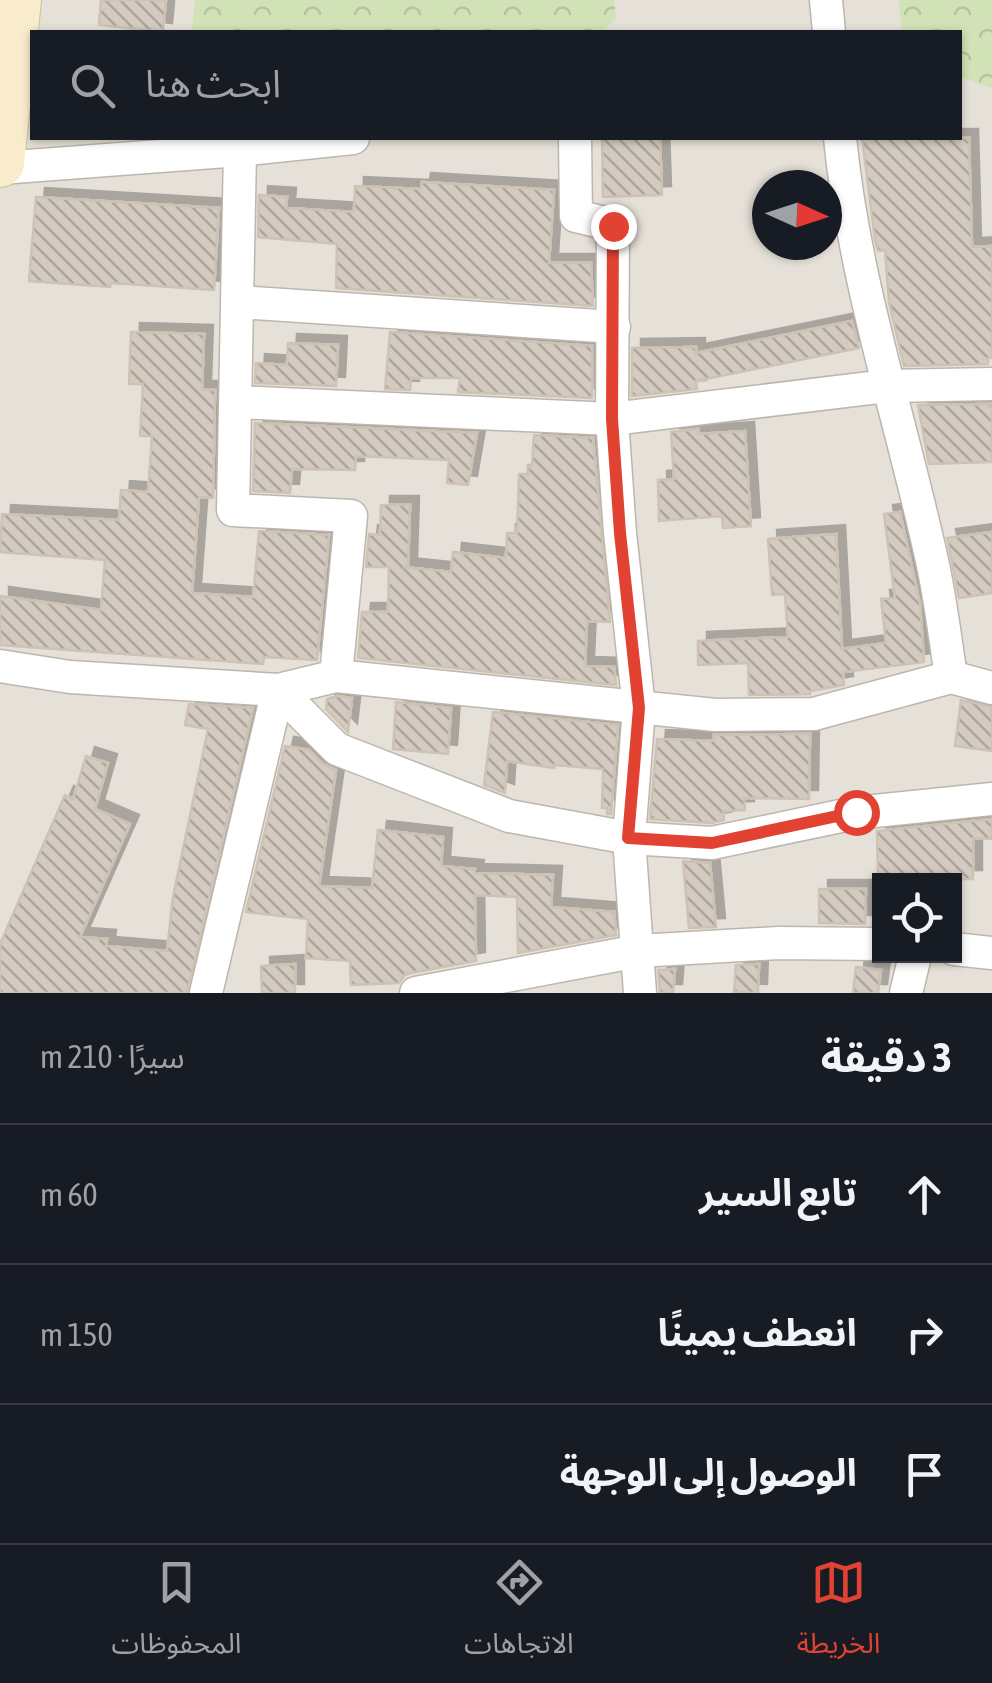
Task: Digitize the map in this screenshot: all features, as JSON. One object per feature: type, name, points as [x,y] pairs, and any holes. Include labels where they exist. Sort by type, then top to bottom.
[{"type":"main road","points":[[0,165],[6,67],[17,0]]},
{"type":"street","points":[[826,0],[829,30]]},
{"type":"street","points":[[0,165],[334,140]]},
{"type":"street","points":[[575,140],[576,216],[613,226],[612,419],[639,708],[628,838],[640,993]]},
{"type":"street","points":[[840,140],[886,386],[932,558],[951,677]]},
{"type":"street","points":[[240,150],[233,510],[351,516],[336,676]]},
{"type":"street","points":[[239,302],[614,326]]},
{"type":"street","points":[[236,402],[612,419],[886,386],[992,384]]},
{"type":"street","points":[[0,666],[70,676],[278,690],[336,676],[715,715],[814,714],[951,677],[992,688]]},
{"type":"street","points":[[278,690],[337,749],[509,816],[628,838],[712,843],[856,812],[992,799]]},
{"type":"street","points":[[206,993],[278,690]]},
{"type":"street","points":[[416,993],[638,951],[778,943],[872,944]]},
{"type":"street","points":[[962,950],[992,954]]},
{"type":"street","points":[[906,993],[913,963]]},
{"type":"shaded area","points":[[0,0],[992,0],[992,993],[0,993]]},
{"type":"green space","points":[[195,0],[614,0],[616,19],[603,30],[192,30]]},
{"type":"green space","points":[[899,0],[992,0],[992,88],[962,78],[962,30],[902,30]]},
{"type":"building","points":[[101,0],[166,0],[163,30],[99,25]]},
{"type":"building","points":[[969,138],[972,247],[992,246],[992,358],[988,358],[988,364],[904,366],[889,302],[885,250],[878,251],[862,140]]},
{"type":"building","points":[[602,140],[660,140],[662,195],[603,197]]},
{"type":"building","points":[[422,182],[554,190],[549,263],[591,263],[593,306],[336,288],[337,244],[258,237],[259,195],[287,197],[286,208],[354,212],[355,186],[421,189]]},
{"type":"building","points":[[36,197],[219,208],[214,290],[29,281]]},
{"type":"building","points":[[852,321],[859,348],[696,381],[697,389],[632,396],[632,348],[696,347],[696,353]]},
{"type":"building","points":[[131,332],[204,334],[202,390],[215,390],[213,498],[199,497],[192,593],[253,597],[259,531],[329,535],[317,660],[264,657],[263,664],[0,645],[0,596],[101,610],[105,560],[0,552],[2,514],[119,520],[121,490],[148,492],[152,436],[140,436],[143,384],[129,384]]},
{"type":"building","points":[[390,332],[592,346],[592,398],[458,392],[460,378],[411,378],[410,390],[385,389]]},
{"type":"building","points":[[288,343],[338,345],[336,386],[255,383],[256,363],[287,365]]},
{"type":"building","points":[[992,404],[992,462],[929,464],[918,405]]},
{"type":"building","points":[[255,423],[477,433],[468,485],[447,483],[449,460],[356,456],[355,470],[292,469],[290,493],[253,491]]},
{"type":"building","points":[[698,429],[698,434],[745,431],[751,526],[723,528],[722,516],[659,521],[658,480],[674,479],[671,432]]},
{"type":"building","points":[[534,435],[593,438],[610,622],[587,621],[585,666],[614,667],[616,685],[358,658],[362,612],[388,612],[389,567],[366,567],[369,534],[380,535],[381,505],[410,505],[408,567],[403,567],[451,572],[453,552],[506,558],[507,533],[517,533],[519,474],[528,474],[528,466],[532,466]]},
{"type":"building","points":[[900,512],[920,604],[924,662],[843,672],[844,685],[810,694],[749,695],[748,663],[698,665],[698,641],[788,637],[785,594],[772,595],[768,539],[836,534],[842,649],[886,643],[881,599],[895,598],[884,514]]},
{"type":"building","points":[[992,532],[992,593],[959,598],[947,538]]},
{"type":"building","points":[[352,698],[348,732],[326,709],[327,699]]},
{"type":"building","points":[[961,700],[992,707],[992,751],[955,746]]},
{"type":"building","points":[[396,702],[451,708],[448,754],[393,749]]},
{"type":"building","points":[[189,704],[253,708],[187,993],[0,993],[0,944],[65,795],[73,799],[86,756],[108,763],[95,809],[130,824],[80,937],[107,939],[106,946],[167,951],[173,897],[208,729],[185,725]]},
{"type":"building","points":[[493,712],[618,725],[611,814],[602,808],[603,769],[554,768],[507,761],[505,793],[484,785]]},
{"type":"building","points":[[810,734],[809,799],[744,798],[745,810],[723,811],[724,820],[711,823],[650,819],[657,739],[714,741],[714,735]]},
{"type":"building","points":[[285,746],[309,750],[336,770],[319,886],[372,888],[378,830],[443,837],[441,866],[475,869],[474,873],[553,875],[551,907],[614,912],[616,935],[518,953],[517,897],[475,895],[476,961],[405,974],[399,983],[351,985],[350,961],[306,958],[308,919],[246,912]]},
{"type":"building","points":[[992,819],[992,839],[973,838],[973,879],[962,879],[962,873],[878,873],[877,831]]},
{"type":"building","points":[[683,861],[710,863],[716,927],[689,928]]},
{"type":"building","points":[[819,889],[866,889],[865,924],[819,923]]},
{"type":"building","points":[[295,964],[295,993],[262,993],[261,966]]},
{"type":"building","points":[[759,964],[758,993],[734,992],[736,965]]},
{"type":"building","points":[[856,967],[881,970],[878,993],[853,993]]},
{"type":"building","points":[[675,969],[673,993],[660,993],[658,970]]},
{"type":"route","points":[[613,226],[612,419],[639,708],[628,838],[712,843],[856,812]]}]
